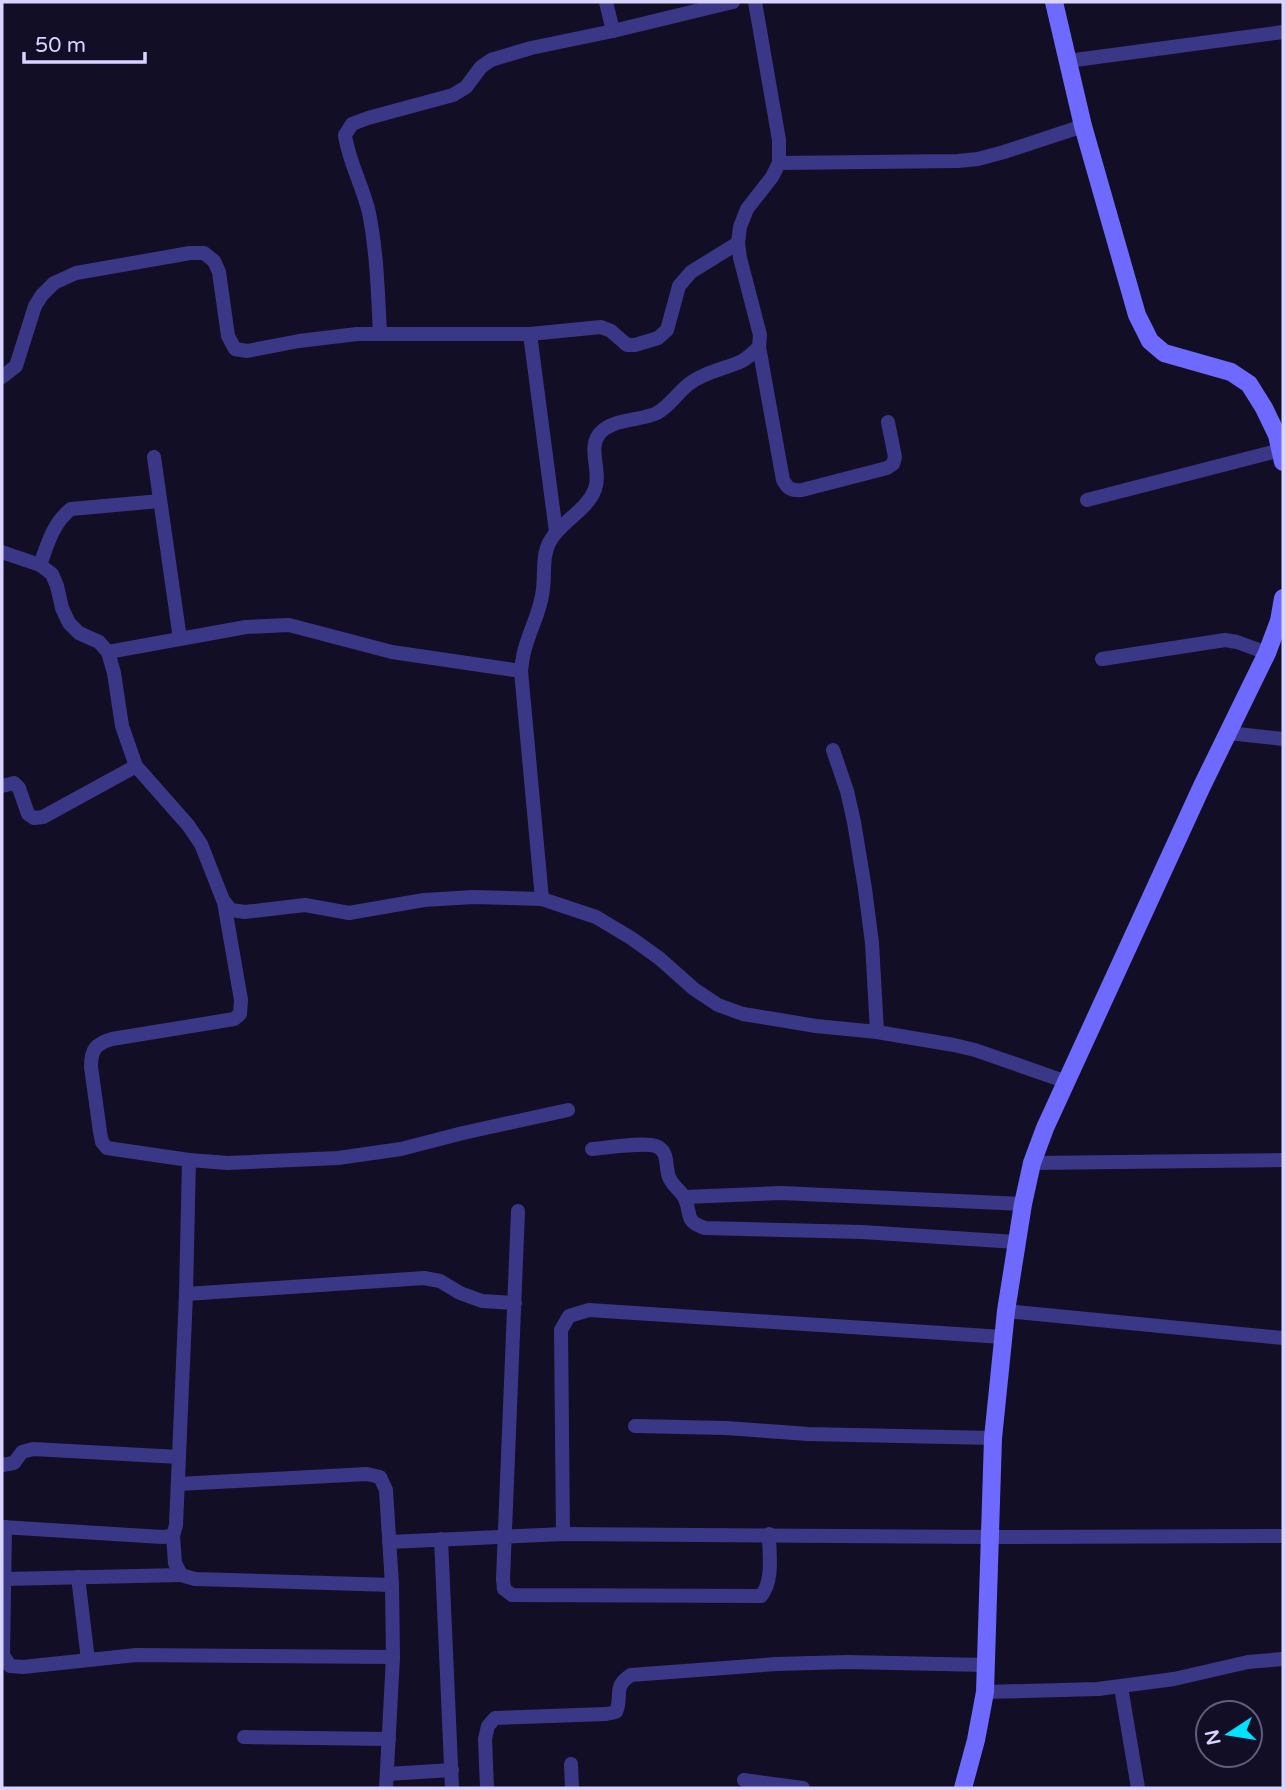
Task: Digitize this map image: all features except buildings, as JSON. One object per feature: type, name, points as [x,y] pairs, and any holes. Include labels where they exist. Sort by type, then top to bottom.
[{"type":"main road","points":[[1054,2],[1083,126],[1137,315],[1150,341],[1164,353],[1231,372],[1249,384],[1277,420],[1282,456]]},
{"type":"main road","points":[[963,1788],[976,1741],[985,1692],[993,1438],[1006,1311],[1032,1163],[1045,1128],[1202,786],[1274,645],[1283,598]]},
{"type":"street","points":[[606,2],[613,31]]},
{"type":"street","points":[[380,334],[374,248],[368,210],[348,153],[345,135],[352,124],[453,95],[467,87],[481,67],[491,60],[531,48],[733,2]]},
{"type":"street","points":[[755,2],[779,140],[779,163],[772,177],[747,209],[740,227],[738,243],[761,335],[759,347],[783,480],[787,487],[793,491],[893,464],[895,457],[888,422]]},
{"type":"street","points":[[1068,61],[1283,32]]},
{"type":"street","points":[[779,163],[978,159],[1083,126]]},
{"type":"street","points":[[2,377],[16,366],[35,306],[42,295],[54,283],[76,273],[190,253],[204,253],[214,261],[219,272],[228,336],[235,349],[247,351],[329,337],[380,334],[530,334],[601,327],[611,331],[627,345],[635,345],[658,338],[667,330],[679,286],[691,272],[738,243]]},
{"type":"street","points":[[530,334],[556,532]]},
{"type":"street","points":[[542,899],[521,671],[526,643],[539,612],[548,544],[595,489],[596,443],[600,433],[612,425],[654,414],[665,408],[689,384],[744,360],[759,347]]},
{"type":"street","points":[[1087,500],[1282,456]]},
{"type":"street","points":[[154,457],[180,639]]},
{"type":"street","points":[[40,565],[53,528],[61,517],[72,509],[160,500]]},
{"type":"street","points":[[2,552],[40,565],[52,574],[69,623],[79,634],[99,642],[108,653],[114,673],[122,726],[136,766],[188,825],[201,844],[223,900],[241,1000],[240,1014],[234,1019],[112,1039],[94,1048],[91,1057],[100,1132],[102,1142],[107,1148],[189,1160],[250,1163],[366,1155],[568,1110]]},
{"type":"street","points":[[108,653],[246,627],[289,625],[392,652],[521,671]]},
{"type":"street","points":[[1102,659],[1225,640],[1274,645]]},
{"type":"street","points":[[1228,733],[1283,739]]},
{"type":"street","points":[[833,750],[847,791],[865,889],[872,943],[877,1032]]},
{"type":"street","points":[[2,786],[14,783],[19,788],[28,814],[34,818],[44,817],[136,766]]},
{"type":"street","points":[[223,900],[231,911],[245,912],[305,905],[349,913],[424,900],[473,897],[542,899],[596,918],[631,938],[694,989],[718,1005],[743,1014],[877,1032],[975,1050],[1067,1082]]},
{"type":"street","points":[[592,1149],[649,1144],[660,1148],[666,1158],[668,1176],[685,1197],[688,1215],[695,1224],[705,1228],[862,1232],[1016,1242]]},
{"type":"street","points":[[181,1575],[175,1563],[173,1536],[178,1484],[189,1160]]},
{"type":"street","points":[[1032,1163],[1283,1160]]},
{"type":"street","points":[[685,1197],[781,1193],[1023,1204]]},
{"type":"street","points":[[518,1211],[504,1589],[512,1595],[761,1596],[766,1590],[769,1576],[769,1534]]},
{"type":"street","points":[[186,1294],[424,1278],[440,1281],[460,1293],[482,1301],[514,1303]]},
{"type":"street","points":[[563,1534],[561,1331],[569,1315],[589,1310],[1003,1337]]},
{"type":"street","points":[[1006,1311],[1283,1338]]},
{"type":"street","points":[[635,1426],[726,1428],[808,1434],[993,1438]]},
{"type":"street","points":[[2,1465],[14,1463],[23,1451],[33,1449],[178,1457]]},
{"type":"street","points":[[178,1484],[367,1474],[380,1478],[386,1490],[392,1585],[393,1657],[386,1781],[452,1770]]},
{"type":"street","points":[[173,1536],[3,1527],[3,1655],[10,1665],[23,1667],[136,1656],[393,1657]]},
{"type":"street","points":[[389,1542],[563,1534],[1283,1536]]},
{"type":"street","points":[[441,1539],[452,1788]]},
{"type":"street","points":[[4,1578],[181,1575],[195,1579],[392,1585]]},
{"type":"street","points":[[78,1577],[88,1660]]},
{"type":"street","points":[[985,1692],[1121,1687],[1174,1679],[1248,1662],[1283,1659]]},
{"type":"street","points":[[487,1788],[485,1739],[488,1726],[495,1718],[616,1712],[620,1703],[618,1689],[623,1680],[631,1675],[776,1664],[848,1662],[986,1665]]},
{"type":"street","points":[[1121,1687],[1138,1788]]},
{"type":"street","points":[[244,1737],[389,1739]]},
{"type":"street","points":[[571,1764],[572,1788]]},
{"type":"street","points":[[744,1780],[803,1788]]}]
